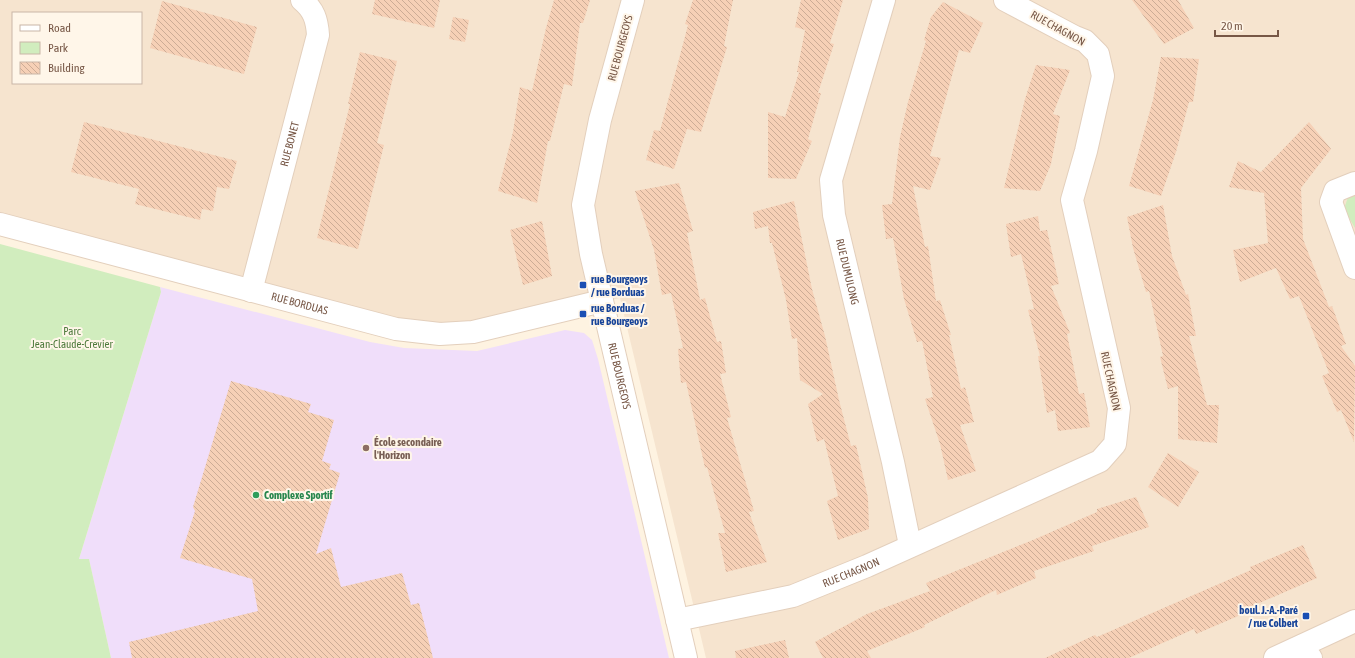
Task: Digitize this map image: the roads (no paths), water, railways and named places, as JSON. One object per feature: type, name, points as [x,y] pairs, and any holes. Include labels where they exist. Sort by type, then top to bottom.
[{"type":"street","name":"RUE BONET","points":[[252,291],[318,35],[317,22],[310,7],[302,0]]},
{"type":"street","name":"RUE BOURGEOYS","points":[[633,0],[600,120],[582,205],[591,254],[686,658]]},
{"type":"street","name":"RUE DUMULONG","points":[[884,0],[832,180],[834,215],[891,455],[910,545]]},
{"type":"street","name":"RUE CHAGNON","points":[[677,620],[793,596],[867,566],[910,545],[1100,461],[1115,444],[1119,408],[1072,200],[1086,151],[1103,76],[1100,61],[1098,54],[1085,41],[1074,38],[1005,0]]},
{"type":"street","points":[[1354,262],[1331,202],[1335,191],[1355,183]]},
{"type":"street","name":"RUE BORDUAS","points":[[0,224],[396,329],[440,334],[473,332],[602,301]]},
{"type":"street","points":[[1275,658],[1306,652],[1355,621]]},
{"type":"place","name":"rue Bourgeoys / rue Borduas","points":[[583,285]]},
{"type":"place","name":"rue Borduas / rue Bourgeoys","points":[[583,314]]},
{"type":"place","name":"École secondaire l'Horizon","points":[[366,448]]},
{"type":"place","name":"Complexe Sportif","points":[[256,495]]},
{"type":"place","name":"boul. J.-A.-Paré / rue Colbert","points":[[1306,616]]},
{"type":"park label","name":"Parc Jean-Claude-Crevier","points":[[72,337]]}]
